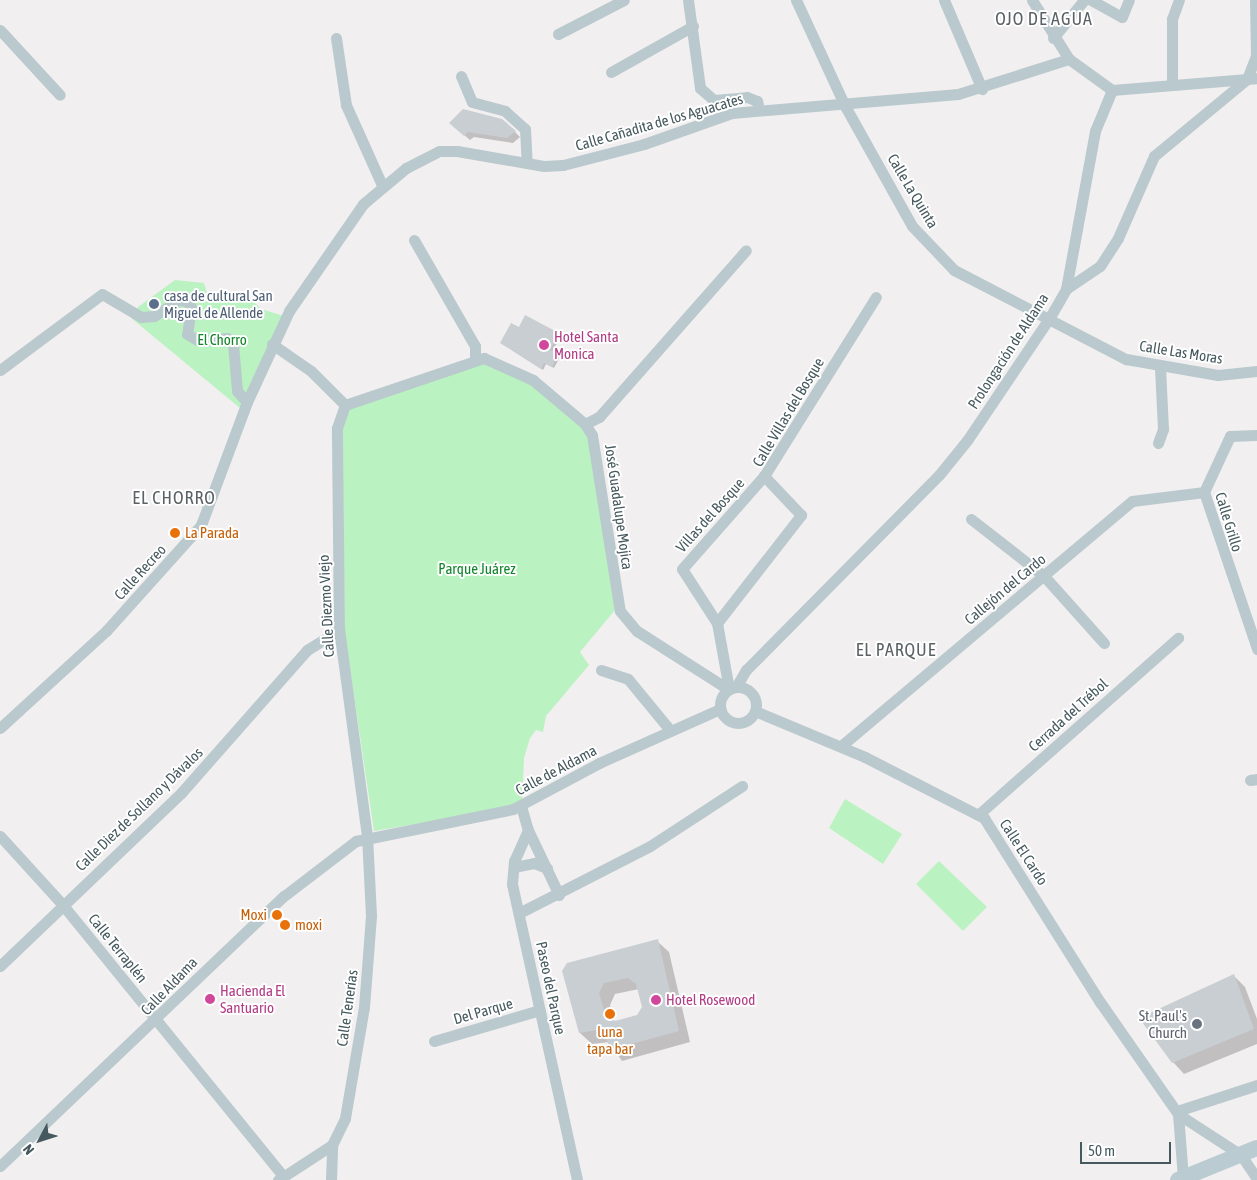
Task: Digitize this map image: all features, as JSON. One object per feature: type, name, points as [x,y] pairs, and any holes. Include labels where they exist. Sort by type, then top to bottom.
[{"type":"main road","points":[[1181,1179],[1257,1148]]},
{"type":"street","points":[[558,34],[624,0]]},
{"type":"street","points":[[688,0],[700,88],[714,100],[747,97],[757,102],[759,109]]},
{"type":"street","name":"Calle La Quinta","points":[[796,0],[846,106],[912,226],[931,248],[980,288],[1050,317]]},
{"type":"street","points":[[944,0],[982,89]]},
{"type":"street","points":[[1032,0],[1052,38],[1069,60],[1112,90],[1252,78]]},
{"type":"street","points":[[1052,38],[1084,0]]},
{"type":"street","points":[[1091,0],[1122,16],[1129,0]]},
{"type":"street","points":[[1172,85],[1172,19],[1179,0]]},
{"type":"street","points":[[1066,288],[1096,269],[1109,252],[1154,156],[1252,78],[1256,56],[1255,0]]},
{"type":"street","points":[[611,72],[693,26]]},
{"type":"street","points":[[0,30],[60,95]]},
{"type":"street","points":[[336,38],[346,105],[382,185]]},
{"type":"street","name":"Calle Cañadita de los Aguacates","points":[[272,344],[330,248],[382,185],[439,152],[527,163],[563,165],[604,156],[732,113],[759,109],[846,106],[982,89],[1069,60]]},
{"type":"street","points":[[461,76],[472,102],[505,111],[525,129],[527,163]]},
{"type":"street","name":"Prolongación de Aldama","points":[[731,688],[746,670],[939,475],[968,439],[1050,317],[1066,288],[1095,131],[1112,90]]},
{"type":"street","points":[[414,240],[475,346],[475,360]]},
{"type":"street","points":[[586,424],[599,416],[746,250]]},
{"type":"street","points":[[0,370],[102,294],[117,299],[128,312],[141,317],[154,316],[179,300],[187,301],[191,307],[187,334],[199,340],[227,338],[232,344],[237,391],[247,402]]},
{"type":"street","name":"Calle Villas del Bosque","points":[[717,623],[801,515],[764,476],[876,297]]},
{"type":"street","name":"Calle Las Moras","points":[[1050,317],[1092,343],[1160,367],[1218,375],[1257,371]]},
{"type":"street","points":[[272,344],[311,371],[345,405]]},
{"type":"street","name":"Calle Recreo","points":[[0,728],[113,624],[201,525],[247,402],[272,344]]},
{"type":"street","name":"José Guadalupe Mojica","points":[[345,405],[475,360],[500,362],[533,380],[586,424],[596,451],[620,611],[637,631],[731,688]]},
{"type":"street","points":[[1158,443],[1163,429],[1160,367]]},
{"type":"street","name":"Calle Diezmo Viejo","points":[[345,405],[337,428],[339,630],[368,836]]},
{"type":"street","name":"Calle Grillo","points":[[1257,435],[1230,436],[1204,492],[1257,649]]},
{"type":"street","name":"Villas del Bosque","points":[[717,623],[682,569],[764,476]]},
{"type":"street","name":"Callejón del Cardo","points":[[841,746],[1132,501],[1204,492]]},
{"type":"street","points":[[971,519],[1044,576],[1104,643]]},
{"type":"street","points":[[717,623],[731,688],[720,709],[734,723],[745,721],[755,711],[751,693],[731,688]]},
{"type":"street","name":"Calle Diez de Sollano y Dávalos","points":[[0,966],[62,904],[181,793],[307,650],[339,630]]},
{"type":"street","name":"Cerrada del Trébol","points":[[979,814],[1178,638]]},
{"type":"street","points":[[601,670],[628,679],[670,730]]},
{"type":"street","name":"Calle de Aldama","points":[[368,836],[495,814],[521,806],[670,730],[720,709]]},
{"type":"street","name":"Calle El Cardo","points":[[755,711],[841,746],[979,814],[998,837],[1100,1002],[1178,1113],[1241,1155]]},
{"type":"street","points":[[519,913],[559,895],[650,846],[742,786]]},
{"type":"street","points":[[521,806],[528,830],[559,895]]},
{"type":"street","name":"Paseo del Parque","points":[[528,830],[514,867],[512,884],[577,1180]]},
{"type":"street","name":"Calle Terraplén","points":[[0,836],[62,904],[158,1020],[281,1178]]},
{"type":"street","name":"Calle Aldama","points":[[0,1166],[158,1020],[284,896],[368,836]]},
{"type":"street","name":"Calle Tenerías","points":[[331,1180],[332,1145],[345,1118],[365,999],[371,915],[368,836]]},
{"type":"street","points":[[514,867],[534,863],[547,868]]},
{"type":"street","name":"Del Parque","points":[[434,1041],[540,1010]]},
{"type":"street","points":[[1181,1179],[1178,1113],[1257,1085]]},
{"type":"street","points":[[281,1178],[332,1145]]},
{"type":"street","points":[[1241,1155],[1257,1179]]},
{"type":"green space","name":"El Chorro","points":[[175,280],[204,283],[208,297],[249,297],[261,309],[284,316],[246,413],[131,318],[138,307]]},
{"type":"green space","name":"Parque Juárez","points":[[484,362],[529,382],[589,434],[615,610],[580,652],[589,665],[546,716],[543,732],[536,730],[530,738],[524,758],[522,801],[494,811],[374,831],[345,635],[342,419],[352,407]]},
{"type":"green space","points":[[845,799],[902,834],[883,864],[829,828]]},
{"type":"green space","points":[[939,861],[987,907],[963,931],[916,884]]},
{"type":"building","points":[[463,109],[502,119],[516,131],[507,138],[468,132],[464,136],[449,123]]},
{"type":"building","name":"Hotel Santa Monica","points":[[525,315],[559,333],[550,350],[558,354],[552,367],[544,363],[541,369],[500,343],[511,323],[519,327]]},
{"type":"building","name":"Hotel Rosewood","points":[[658,939],[679,1031],[610,1050],[604,1029],[579,1033],[562,971],[567,963]],"holes":[[[628,978],[636,984],[642,1007],[637,1015],[615,1021],[605,1014],[599,993],[604,983]]]},
{"type":"building","name":"St. Paul's Church","points":[[1234,974],[1254,1029],[1172,1063],[1139,1018]]},
{"type":"place","name":"casa de cultural San Miguel de Allende","points":[[154,304]]},
{"type":"place","name":"Hotel Santa Monica","points":[[544,345]]},
{"type":"place","name":"La Parada","points":[[175,533]]},
{"type":"place","name":"Moxi","points":[[277,915]]},
{"type":"place","name":"moxi","points":[[285,925]]},
{"type":"place","name":"Hacienda El Santuario","points":[[210,999]]},
{"type":"place","name":"Hotel Rosewood","points":[[656,1000]]},
{"type":"place","name":"luna tapa bar","points":[[610,1014]]},
{"type":"place","name":"St. Paul's Church","points":[[1197,1024]]},
{"type":"district","name":"OJO DE AGUA","points":[[1044,19]]},
{"type":"district","name":"EL CHORRO","points":[[174,498]]},
{"type":"district","name":"EL PARQUE","points":[[896,650]]}]
